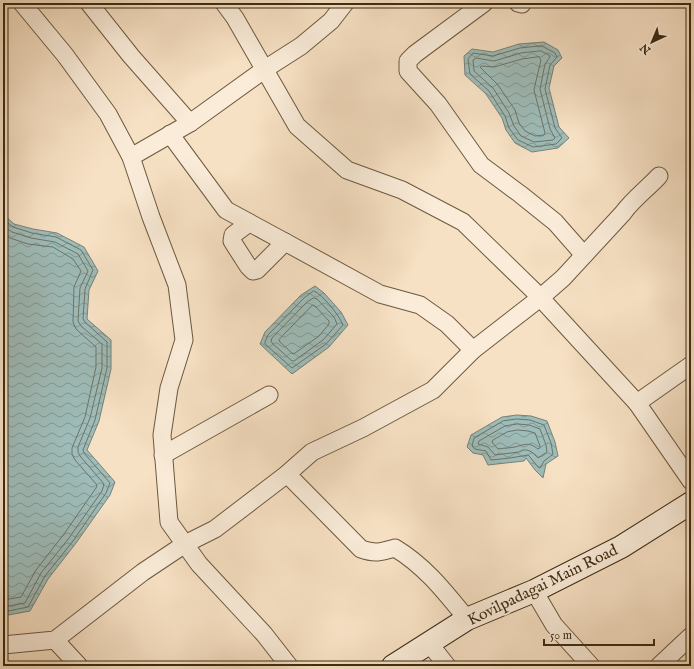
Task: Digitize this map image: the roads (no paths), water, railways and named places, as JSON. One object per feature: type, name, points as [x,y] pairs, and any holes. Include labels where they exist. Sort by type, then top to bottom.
[{"type":"main road","name":"Kovilpadagai Main Road","points":[[393,666],[467,619],[534,591],[621,547],[690,506]]},
{"type":"street","points":[[22,3],[65,55],[108,114],[131,157],[151,217],[177,285],[184,340],[169,388],[162,435],[169,522],[200,564],[264,634],[289,666]]},
{"type":"street","points":[[89,3],[131,56],[190,123]]},
{"type":"street","points":[[224,3],[235,18],[297,126],[347,170],[402,190],[463,222],[540,298],[637,403],[691,481]]},
{"type":"street","points":[[131,157],[190,123],[265,69],[301,46],[331,21],[345,3]]},
{"type":"street","points":[[484,3],[415,54],[408,61],[408,71],[438,104],[482,165],[555,222],[584,255]]},
{"type":"street","points":[[170,134],[226,210],[380,294],[420,305],[448,324],[474,350]]},
{"type":"street","points":[[3,645],[55,640],[143,572],[185,544],[215,529],[287,474],[312,452],[364,428],[433,390],[474,350],[563,278],[628,206],[659,176]]},
{"type":"street","points":[[249,223],[233,235],[232,241],[248,266],[253,271],[257,270],[286,242]]},
{"type":"street","points":[[637,403],[691,365]]},
{"type":"street","points":[[163,455],[269,395]]},
{"type":"street","points":[[287,474],[361,550],[380,552],[395,548],[408,555],[434,579],[467,619]]},
{"type":"street","points":[[534,591],[554,625],[591,666]]},
{"type":"street","points":[[659,666],[691,636]]},
{"type":"street","points":[[55,640],[78,666]]},
{"type":"street","points":[[429,643],[447,666]]},
{"type":"water","points":[[544,42],[558,50],[562,58],[554,66],[549,88],[559,127],[569,138],[558,148],[532,152],[515,143],[506,130],[502,118],[486,94],[465,75],[464,56],[472,49],[493,52],[519,44]]},
{"type":"water","points":[[3,214],[14,224],[57,233],[84,247],[98,271],[89,290],[87,319],[111,340],[111,369],[99,421],[87,450],[115,482],[110,495],[48,579],[30,611],[3,616]]},
{"type":"water","points":[[315,286],[324,293],[341,312],[348,325],[329,347],[292,374],[260,344],[265,332],[301,295]]},
{"type":"water","points":[[517,415],[531,416],[547,421],[555,442],[558,456],[546,464],[543,478],[526,458],[524,461],[488,465],[483,455],[473,453],[467,447],[471,435],[502,417]]}]
